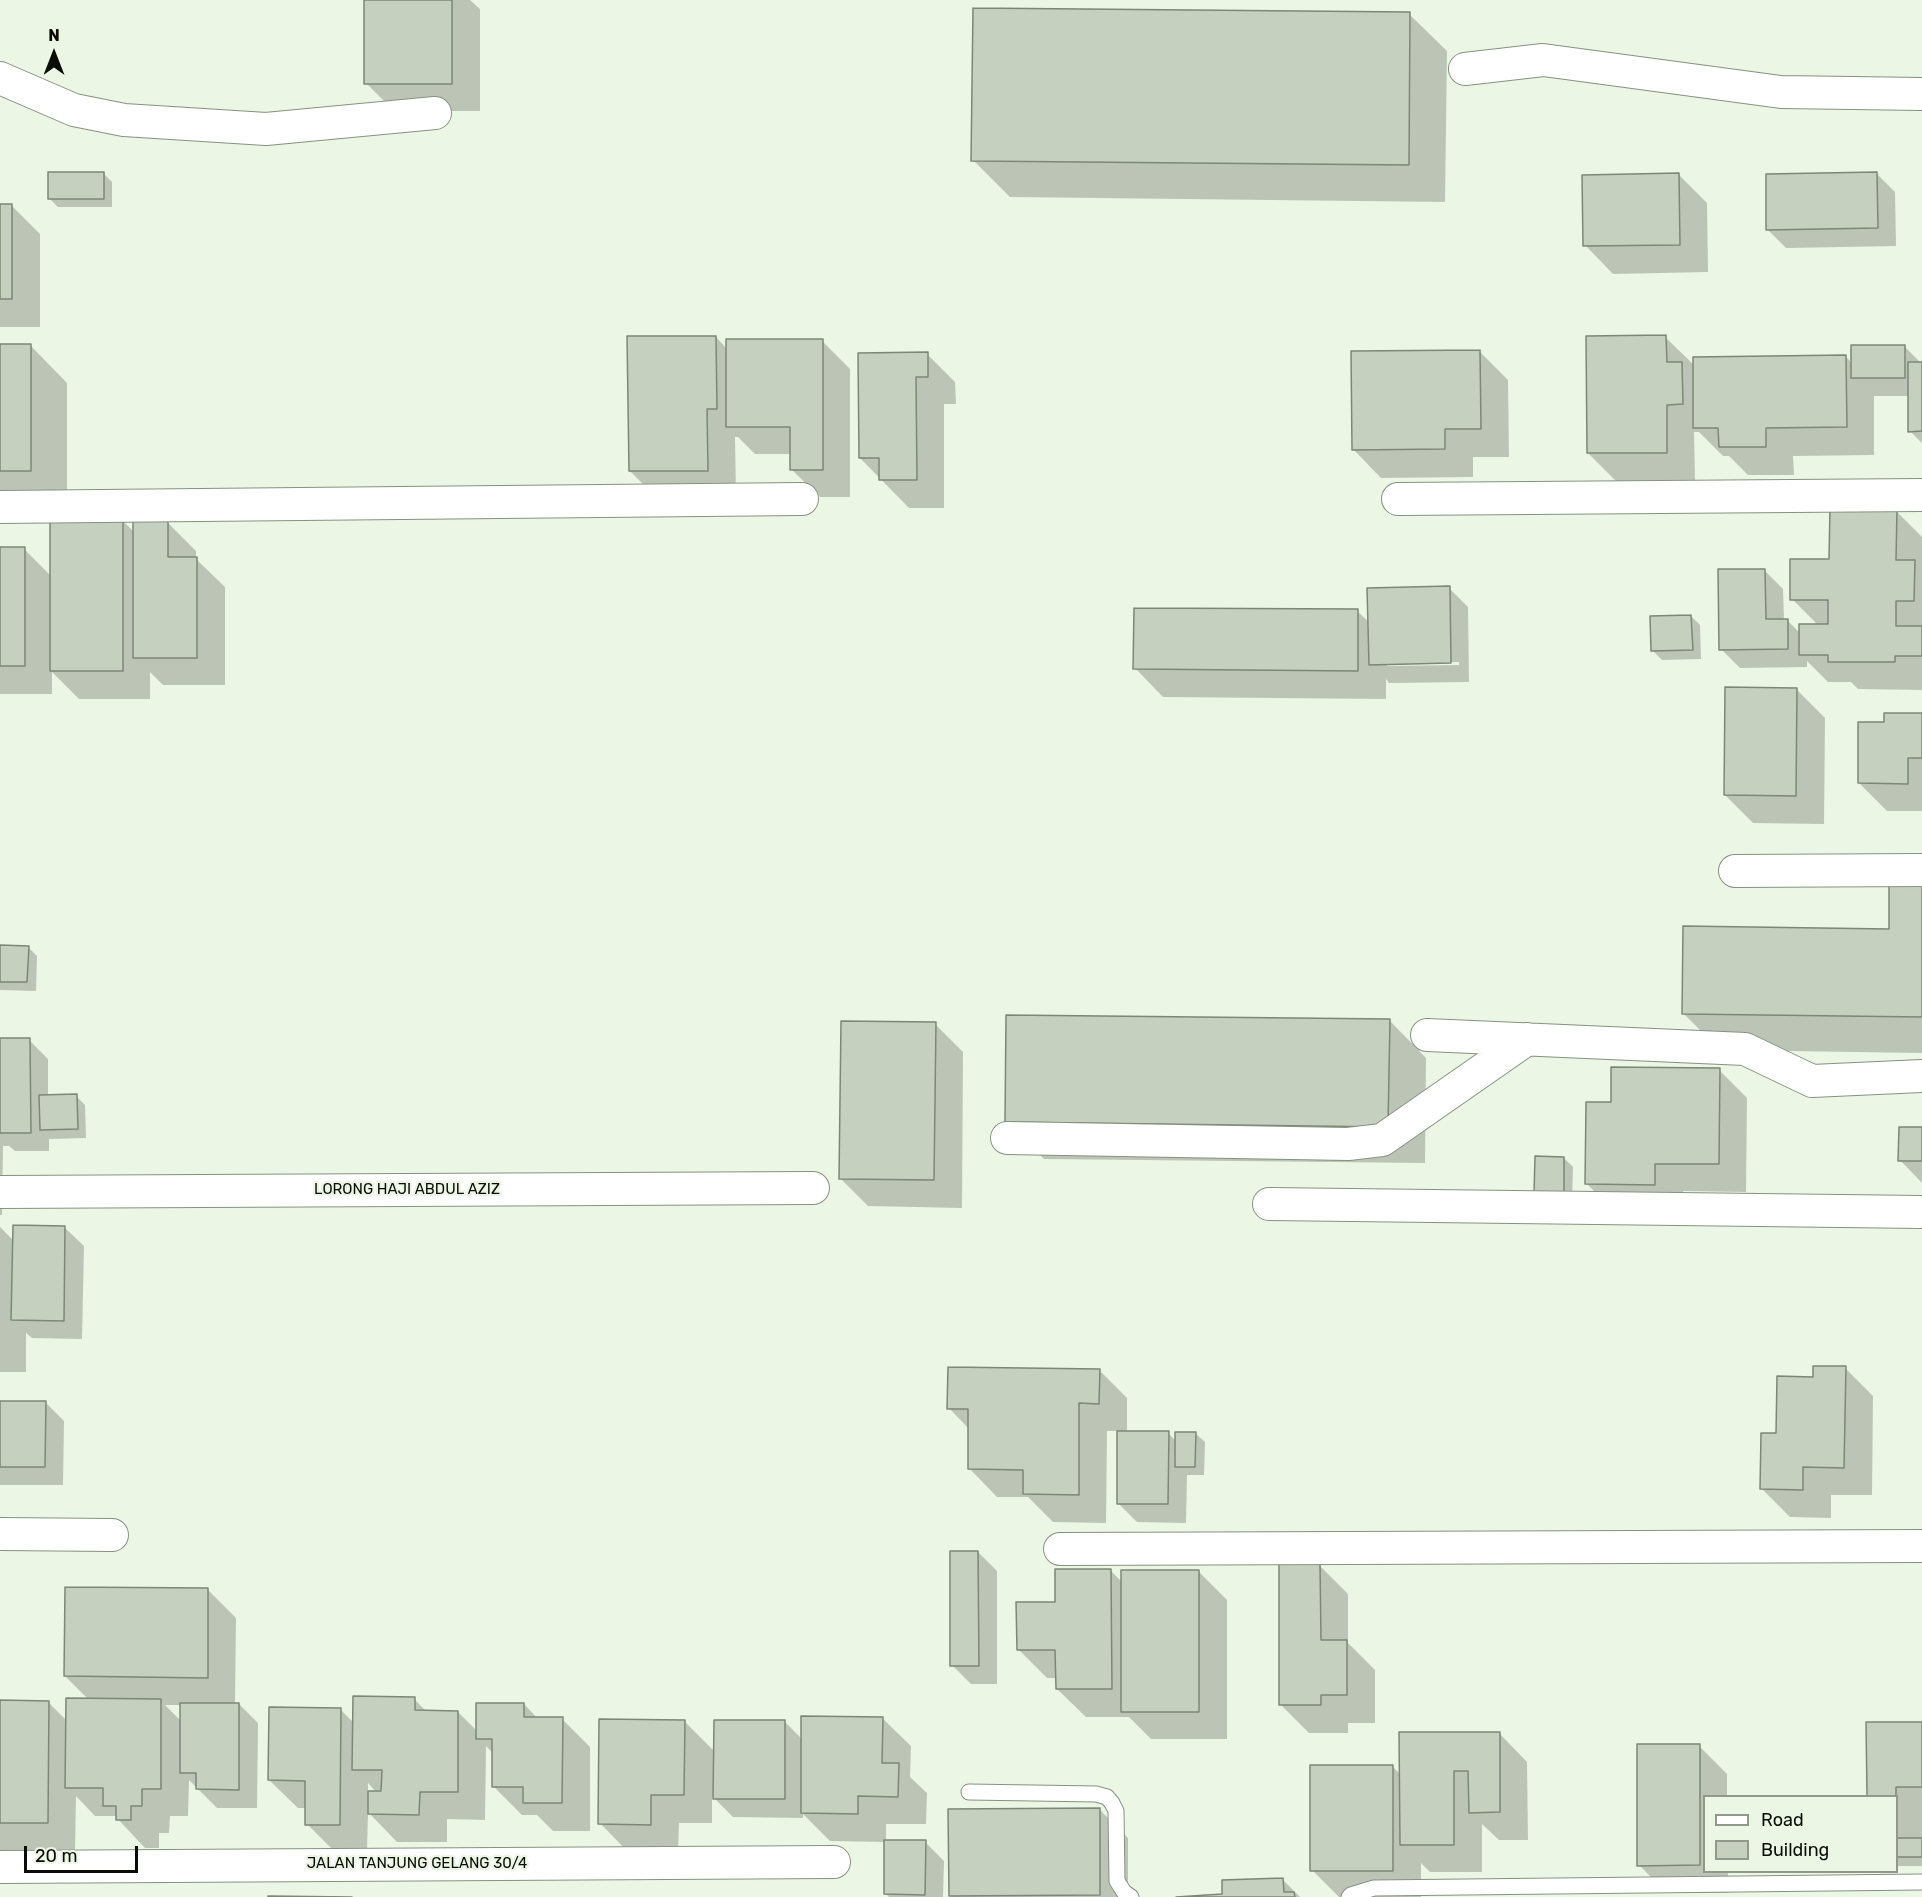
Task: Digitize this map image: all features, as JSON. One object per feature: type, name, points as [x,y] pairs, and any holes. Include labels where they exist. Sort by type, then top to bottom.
[{"type":"street","points":[[1465,69],[1543,60],[1781,92],[1922,94]]},
{"type":"street","points":[[0,78],[74,110],[124,120],[266,129],[435,113]]},
{"type":"street","points":[[1398,499],[1922,495]]},
{"type":"street","points":[[0,507],[802,499]]},
{"type":"street","points":[[1735,871],[1922,870]]},
{"type":"street","points":[[1426,1035],[1745,1049],[1812,1081],[1922,1076]]},
{"type":"street","points":[[1007,1138],[1348,1144],[1382,1140],[1527,1039]]},
{"type":"street","name":"LORONG HAJI ABDUL AZIZ","points":[[0,1192],[813,1188]]},
{"type":"street","points":[[1269,1204],[1922,1212]]},
{"type":"street","points":[[0,1534],[112,1535]]},
{"type":"street","points":[[1060,1549],[1922,1546]]},
{"type":"street","name":"JALAN TANJUNG GELANG 30/4","points":[[0,1867],[834,1862]]},
{"type":"lane","points":[[969,1792],[1096,1794],[1107,1797],[1116,1811],[1117,1881],[1124,1892],[1131,1897]]},
{"type":"lane","points":[[1349,1897],[1374,1888],[1922,1882]]},
{"type":"lane","points":[[1428,1888],[1444,1897]]},
{"type":"building","points":[[364,0],[452,0],[452,84],[364,84]]},
{"type":"building","points":[[973,8],[1410,12],[1409,165],[971,161]]},
{"type":"building","points":[[48,172],[104,172],[104,199],[48,199]]},
{"type":"building","points":[[1877,172],[1878,228],[1766,230],[1766,174]]},
{"type":"building","points":[[1679,173],[1680,245],[1583,246],[1582,175]]},
{"type":"building","points":[[0,204],[12,204],[12,299],[0,299]]},
{"type":"building","points":[[1666,335],[1667,362],[1682,362],[1683,404],[1667,405],[1667,453],[1587,453],[1586,336]]},
{"type":"building","points":[[627,336],[716,336],[717,409],[707,409],[708,471],[629,471]]},
{"type":"building","points":[[726,339],[823,339],[823,470],[790,470],[790,427],[726,427]]},
{"type":"building","points":[[0,344],[31,344],[31,471],[0,471]]},
{"type":"building","points":[[1851,345],[1905,345],[1905,378],[1851,378]]},
{"type":"building","points":[[1480,350],[1481,429],[1445,429],[1445,449],[1352,450],[1351,351]]},
{"type":"building","points":[[928,352],[928,377],[916,377],[917,480],[879,480],[879,458],[859,458],[858,353]]},
{"type":"building","points":[[1846,355],[1847,427],[1766,428],[1766,447],[1719,447],[1718,428],[1693,428],[1693,357]]},
{"type":"building","points":[[1908,362],[1922,362],[1922,431],[1908,432]]},
{"type":"building","points":[[1830,508],[1897,509],[1896,560],[1915,560],[1914,601],[1896,601],[1896,626],[1922,626],[1922,656],[1895,656],[1895,662],[1828,662],[1828,655],[1799,655],[1799,624],[1828,624],[1828,600],[1790,600],[1790,559],[1829,559]]},
{"type":"building","points":[[50,518],[123,518],[123,671],[50,671]]},
{"type":"building","points":[[133,521],[168,521],[168,557],[197,557],[197,658],[133,658]]},
{"type":"building","points":[[0,547],[25,547],[25,666],[0,666]]},
{"type":"building","points":[[1718,569],[1765,569],[1766,619],[1788,619],[1788,649],[1719,650]]},
{"type":"building","points":[[1450,586],[1451,663],[1369,665],[1367,588]]},
{"type":"building","points":[[1134,608],[1358,609],[1358,671],[1133,669]]},
{"type":"building","points":[[1691,615],[1693,650],[1651,651],[1650,616]]},
{"type":"building","points":[[1725,687],[1797,688],[1796,796],[1724,795]]},
{"type":"building","points":[[1884,713],[1922,713],[1922,758],[1908,758],[1908,784],[1858,783],[1858,722],[1884,722]]},
{"type":"building","points":[[1889,884],[1922,885],[1922,1017],[1682,1014],[1683,926],[1889,929]]},
{"type":"building","points":[[0,945],[29,946],[27,982],[0,982]]},
{"type":"building","points":[[1006,1015],[1390,1019],[1388,1127],[1005,1122]]},
{"type":"building","points":[[841,1021],[936,1022],[934,1180],[839,1179]]},
{"type":"building","points":[[0,1038],[30,1038],[31,1133],[0,1133]]},
{"type":"building","points":[[1611,1067],[1720,1068],[1719,1164],[1655,1164],[1655,1185],[1585,1184],[1586,1102],[1611,1102]]},
{"type":"building","points":[[77,1094],[78,1129],[40,1130],[39,1095]]},
{"type":"building","points":[[1899,1127],[1922,1127],[1922,1161],[1898,1161]]},
{"type":"building","points":[[1535,1156],[1564,1157],[1564,1194],[1534,1194]]},
{"type":"building","points":[[13,1225],[65,1226],[64,1321],[11,1320]]},
{"type":"building","points":[[1813,1366],[1846,1366],[1844,1468],[1803,1467],[1803,1490],[1760,1489],[1761,1433],[1776,1433],[1777,1376],[1813,1377]]},
{"type":"building","points":[[948,1367],[1100,1369],[1099,1404],[1079,1403],[1079,1495],[1023,1494],[1023,1470],[968,1469],[968,1409],[947,1409]]},
{"type":"building","points":[[0,1401],[46,1401],[45,1467],[0,1467]]},
{"type":"building","points":[[1117,1431],[1169,1431],[1168,1504],[1117,1504]]},
{"type":"building","points":[[1175,1432],[1196,1432],[1195,1467],[1175,1467]]},
{"type":"building","points":[[950,1551],[978,1551],[979,1666],[950,1666]]},
{"type":"building","points":[[1279,1564],[1320,1564],[1321,1640],[1347,1640],[1347,1695],[1321,1695],[1321,1705],[1279,1705]]},
{"type":"building","points":[[1055,1569],[1111,1569],[1112,1689],[1056,1689],[1055,1650],[1017,1650],[1016,1602],[1055,1602]]},
{"type":"building","points":[[1121,1570],[1199,1570],[1199,1712],[1121,1712]]},
{"type":"building","points":[[65,1587],[208,1588],[208,1678],[64,1676]]},
{"type":"building","points":[[353,1696],[415,1697],[415,1710],[458,1711],[458,1792],[420,1792],[419,1815],[368,1814],[368,1791],[381,1791],[382,1770],[352,1770]]},
{"type":"building","points":[[66,1698],[161,1699],[161,1789],[142,1789],[142,1806],[131,1806],[131,1820],[116,1820],[116,1806],[103,1806],[103,1788],[65,1788]]},
{"type":"building","points":[[0,1700],[49,1701],[48,1823],[0,1823]]},
{"type":"building","points":[[180,1703],[239,1703],[239,1790],[196,1789],[196,1773],[180,1773]]},
{"type":"building","points":[[476,1703],[524,1703],[524,1717],[563,1717],[562,1803],[523,1803],[523,1787],[492,1787],[492,1739],[476,1739]]},
{"type":"building","points":[[269,1707],[341,1708],[340,1825],[305,1825],[305,1781],[268,1780]]},
{"type":"building","points":[[801,1716],[883,1717],[882,1763],[899,1763],[898,1797],[858,1796],[858,1814],[801,1813]]},
{"type":"building","points":[[599,1719],[685,1720],[684,1795],[651,1795],[651,1825],[598,1824]]},
{"type":"building","points":[[714,1720],[785,1720],[785,1799],[713,1799]]},
{"type":"building","points":[[1866,1722],[1922,1722],[1922,1787],[1896,1787],[1896,1795],[1867,1795]]},
{"type":"building","points":[[1399,1732],[1500,1732],[1500,1812],[1469,1813],[1468,1771],[1454,1771],[1454,1845],[1400,1845]]},
{"type":"building","points":[[1637,1744],[1700,1744],[1700,1865],[1637,1866]]},
{"type":"building","points":[[1310,1765],[1393,1765],[1393,1871],[1310,1871]]},
{"type":"building","points":[[1100,1808],[1100,1895],[949,1896],[948,1809]]},
{"type":"building","points":[[1898,1838],[1922,1838],[1922,1857],[1898,1857]]},
{"type":"building","points":[[884,1840],[926,1840],[925,1895],[884,1894]]},
{"type":"building","points":[[1283,1878],[1284,1892],[1294,1892],[1295,1897],[1176,1897],[1222,1894],[1222,1880]]},
{"type":"building","points":[[268,1896],[352,1897],[268,1897]]}]
